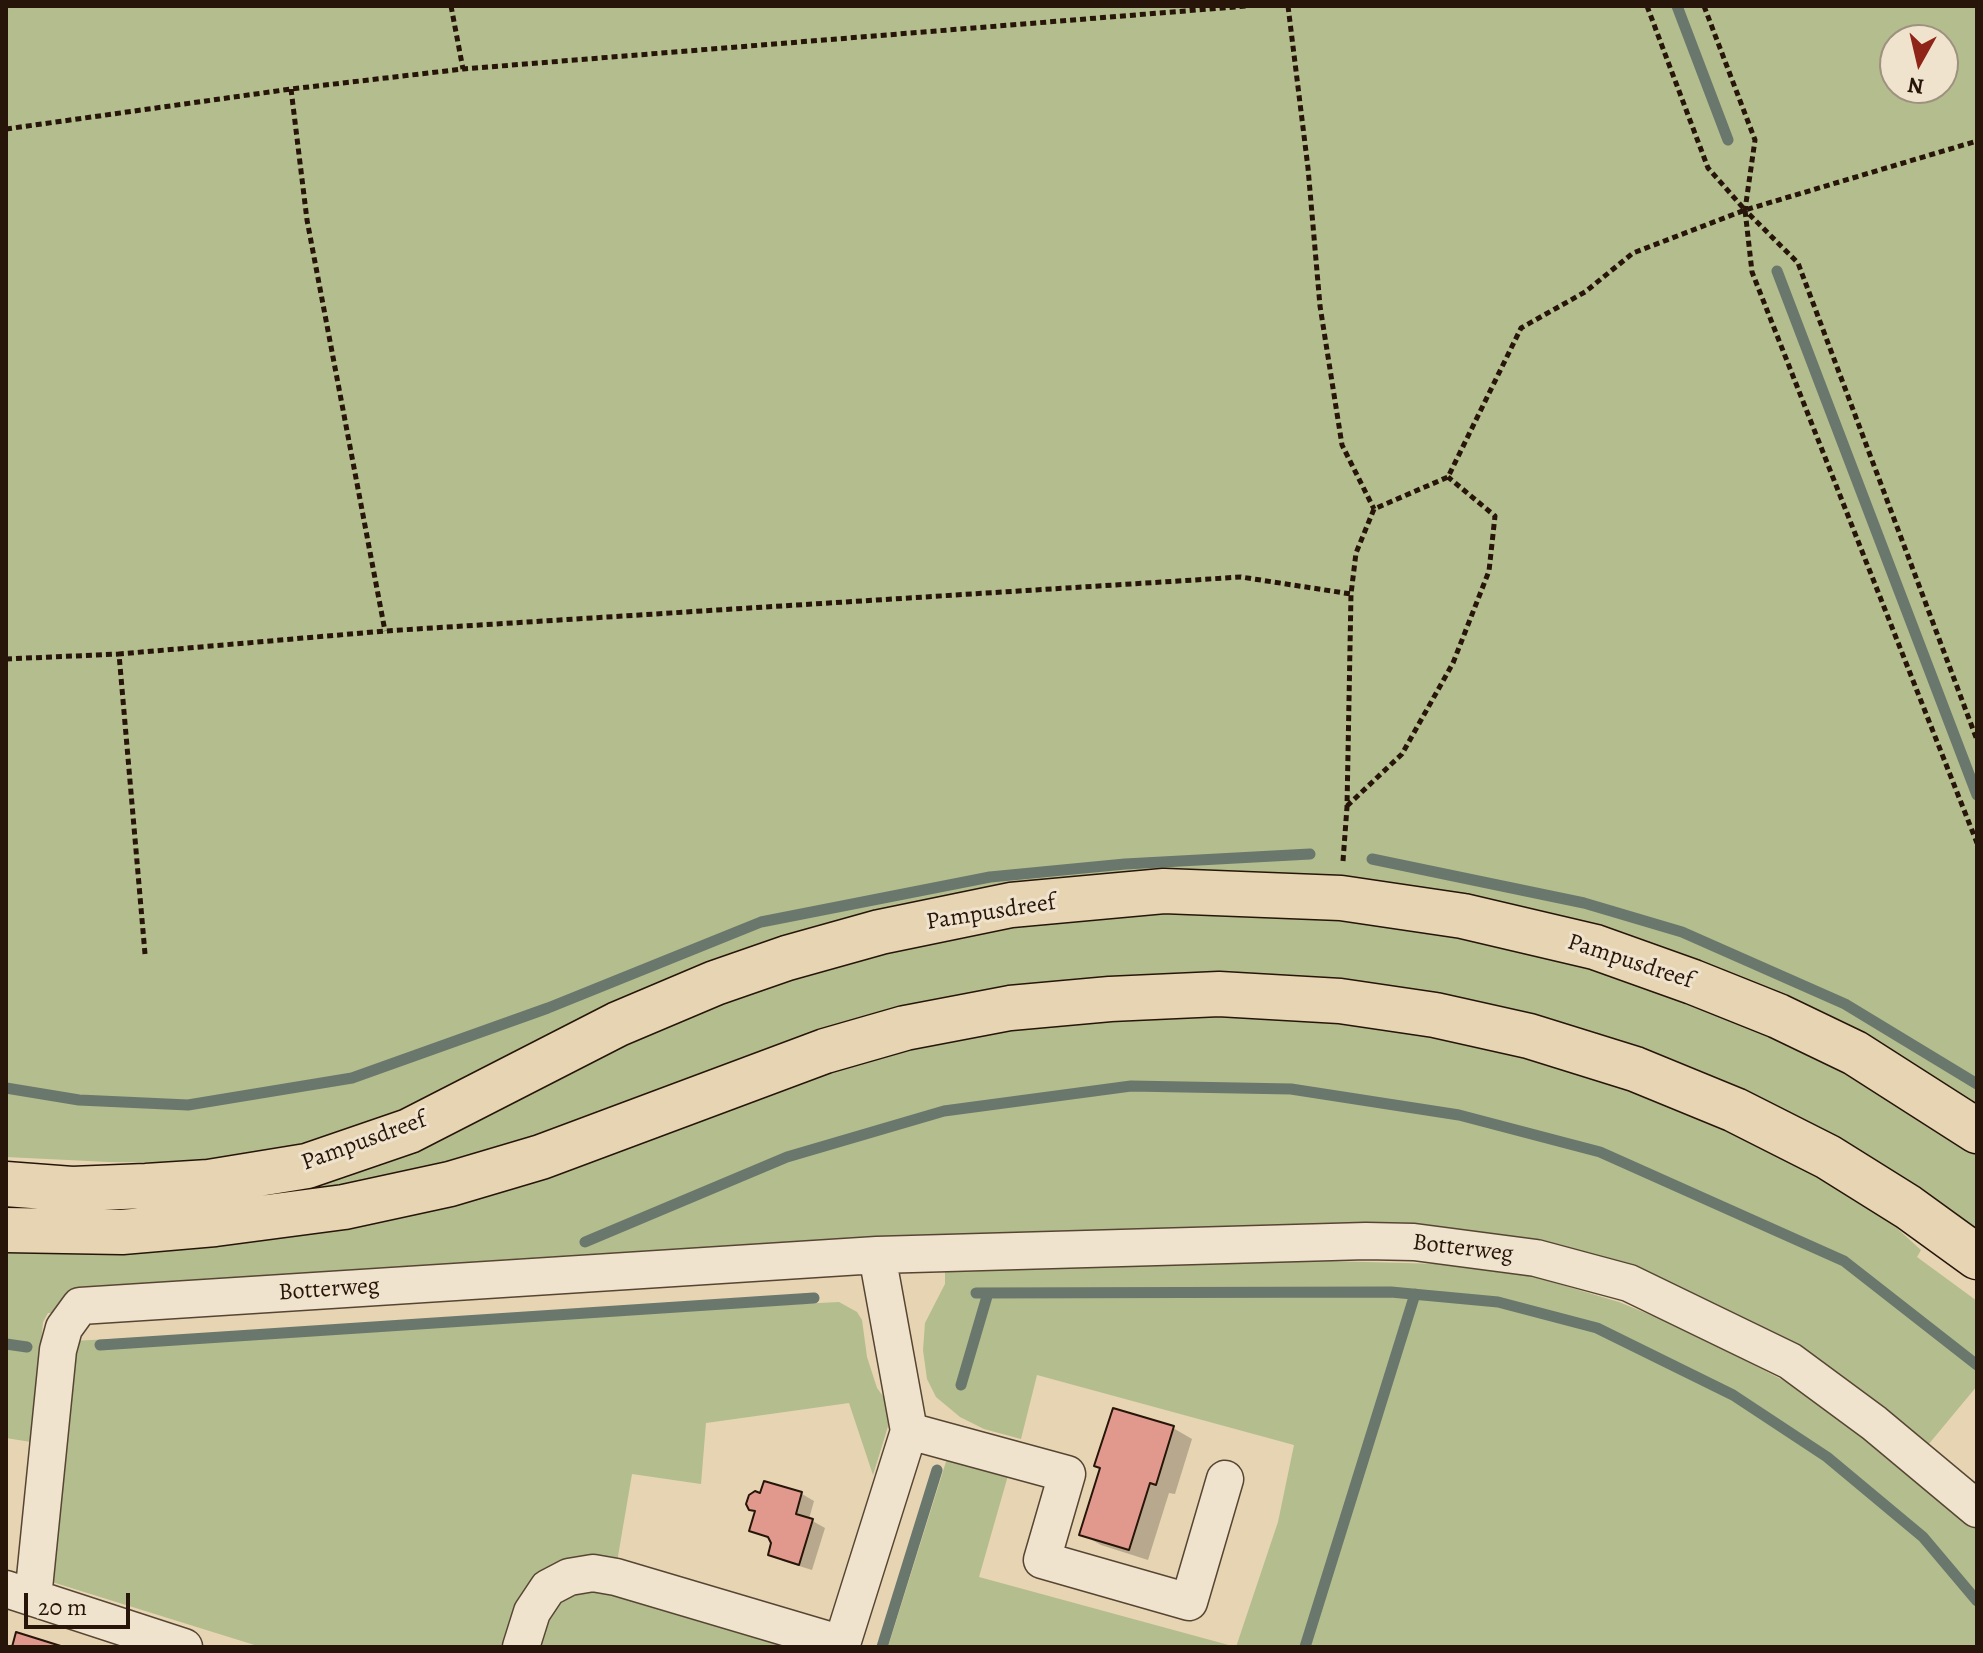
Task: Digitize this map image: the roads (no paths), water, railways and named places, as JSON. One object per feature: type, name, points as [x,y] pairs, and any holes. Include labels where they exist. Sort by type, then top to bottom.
[{"type":"main road","name":"Pampusdreef","points":[[6,1184],[72,1189],[146,1186],[209,1182],[307,1166],[409,1131],[618,1024],[715,983],[787,958],[880,932],[1011,905],[1164,891],[1341,898],[1463,916],[1595,947],[1778,1016],[1855,1053],[1958,1116],[1977,1131]]},
{"type":"main road","name":"Pampusdreef","points":[[6,1230],[122,1232],[215,1224],[344,1207],[450,1184],[541,1157],[825,1051],[905,1028],[1010,1008],[1219,994],[1340,1001],[1435,1015],[1529,1036],[1635,1069],[1735,1110],[1828,1157],[1908,1207],[1977,1257]]},
{"type":"street","name":"Botterweg","points":[[19,1593],[58,1350],[64,1328],[80,1306],[877,1255],[1366,1241],[1414,1242],[1536,1258],[1629,1283],[1790,1361],[1874,1423],[1977,1509]]},
{"type":"street","points":[[521,1647],[532,1612],[548,1588],[569,1577],[593,1573],[616,1577],[841,1646],[909,1431],[877,1255]]},
{"type":"street","points":[[909,1431],[1067,1474],[1042,1560],[1189,1602],[1225,1479]]},
{"type":"street","points":[[19,1593],[184,1647]]},
{"type":"waterway","points":[[1677,6],[1728,140]]},
{"type":"waterway","points":[[1777,271],[1977,795]]},
{"type":"waterway","points":[[6,1088],[79,1100],[188,1105],[352,1078],[548,1008],[761,922],[990,877],[1125,864],[1310,854]]},
{"type":"waterway","points":[[1372,859],[1584,903],[1682,932],[1845,1004],[1977,1084]]},
{"type":"waterway","points":[[585,1242],[787,1157],[944,1111],[1131,1086],[1291,1089],[1459,1115],[1600,1152],[1844,1261],[1977,1365]]},
{"type":"waterway","points":[[976,1293],[1391,1292],[1498,1302],[1597,1328],[1733,1395],[1827,1457],[1923,1537],[1977,1601]]},
{"type":"waterway","points":[[961,1385],[988,1293]]},
{"type":"waterway","points":[[1305,1647],[1415,1294]]},
{"type":"waterway","points":[[100,1345],[814,1298]]},
{"type":"waterway","points":[[6,1344],[27,1347]]},
{"type":"waterway","points":[[882,1647],[937,1470]]}]
